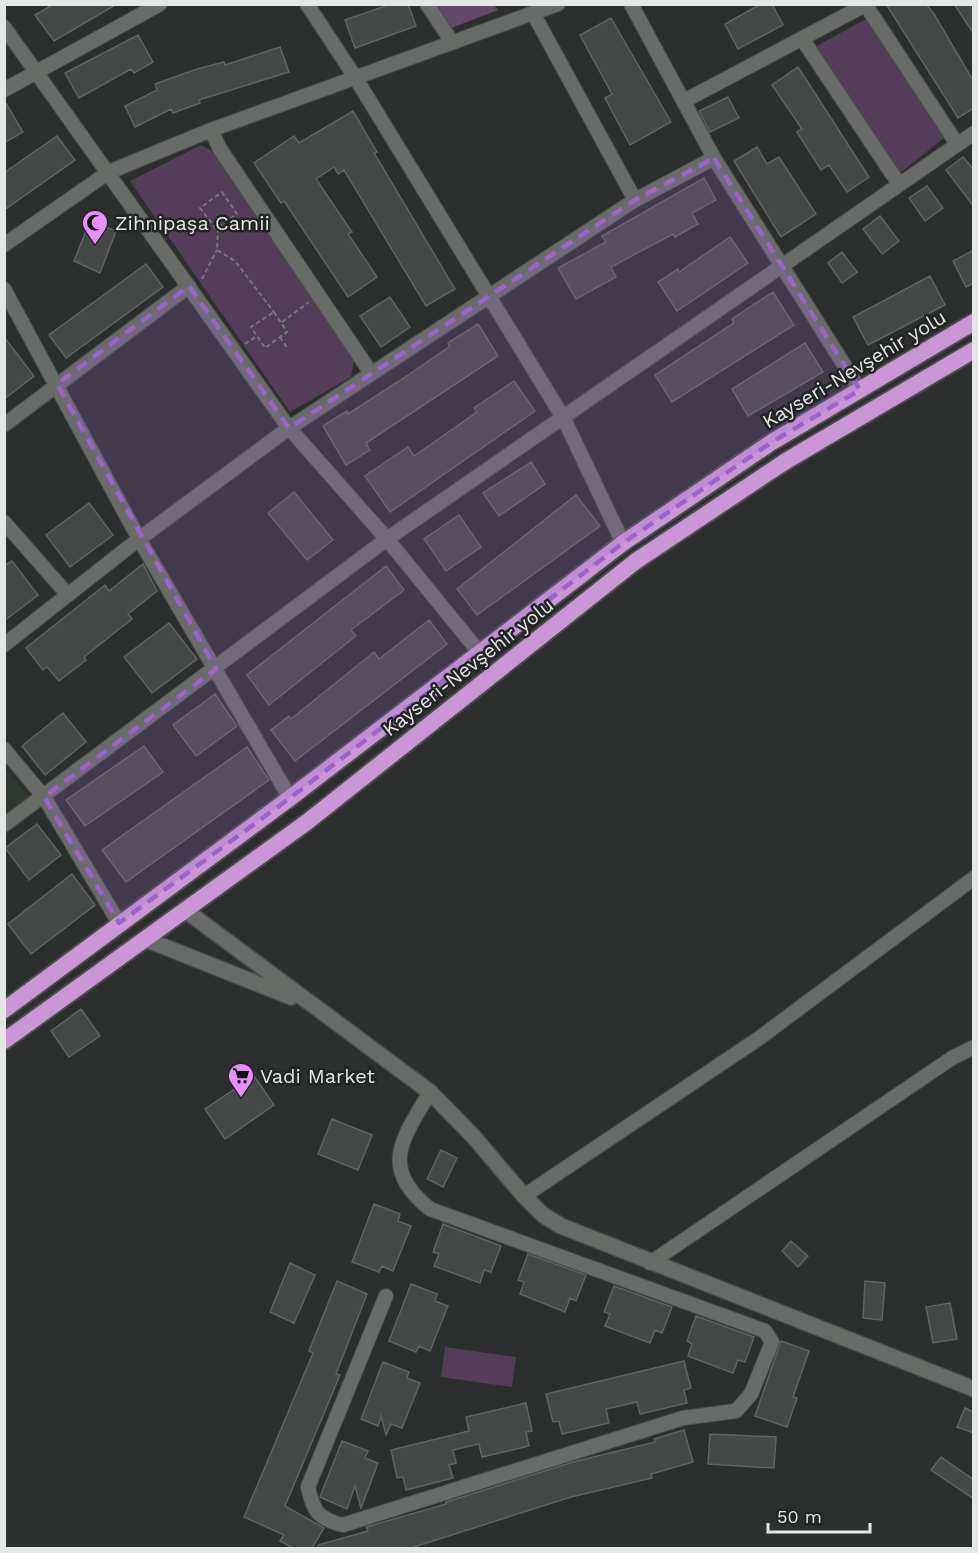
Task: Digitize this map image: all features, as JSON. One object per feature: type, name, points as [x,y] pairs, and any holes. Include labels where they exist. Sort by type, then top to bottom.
[{"type":"highway","name":"Kayseri-Nevşehir yolu","points":[[4,1010],[290,798],[623,543],[762,448],[974,322]]},
{"type":"highway","name":"Kayseri-Nevşehir yolu","points":[[4,1041],[307,822],[636,561],[786,461],[974,350]]},
{"type":"street","points":[[4,90],[160,4]]},
{"type":"street","points":[[307,4],[355,77],[564,419],[623,543]]},
{"type":"street","points":[[427,4],[452,42]]},
{"type":"street","points":[[4,245],[109,172],[211,130],[558,4]]},
{"type":"street","points":[[631,4],[714,158],[860,390]]},
{"type":"street","points":[[684,101],[803,40],[865,5],[957,144]]},
{"type":"street","points":[[533,13],[635,201]]},
{"type":"street","points":[[4,27],[289,428],[387,539],[479,652]]},
{"type":"street","points":[[803,40],[899,184]]},
{"type":"street","points":[[211,130],[220,149],[371,373]]},
{"type":"street","points":[[4,825],[216,669],[387,539],[564,419],[974,133]]},
{"type":"street","points":[[4,645],[140,539],[289,428],[635,201],[714,158]]},
{"type":"street","points":[[4,289],[140,539],[290,798]]},
{"type":"street","points":[[4,425],[57,384],[192,290]]},
{"type":"street","points":[[4,522],[68,595]]},
{"type":"street","points":[[4,749],[44,797],[119,923]]},
{"type":"street","points":[[524,1196],[758,1040],[974,878]]},
{"type":"street","points":[[186,910],[430,1092],[466,1128],[524,1196],[543,1215],[561,1226],[974,1389]]},
{"type":"street","points":[[145,939],[311,1005]]},
{"type":"street","points":[[651,1263],[951,1058],[974,1047]]},
{"type":"street","points":[[386,1296],[308,1487],[313,1508],[327,1521],[343,1525],[682,1418],[736,1411],[751,1394],[772,1342],[765,1331],[430,1209],[410,1193],[399,1165],[402,1139],[430,1092]]},
{"type":"path","points":[[222,192],[237,214],[218,228],[216,229],[200,208],[222,192]]},
{"type":"path","points":[[192,290],[217,250],[218,228]]},
{"type":"path","points":[[217,250],[235,261],[274,312],[287,332],[265,348],[251,327],[274,312]]},
{"type":"path","points":[[281,323],[318,295]]},
{"type":"path","points":[[280,337],[288,349]]},
{"type":"highlighted area","points":[[714,158],[860,390],[772,442],[623,543],[290,798],[119,923],[44,797],[216,669],[57,384],[189,286],[289,428],[635,200]]},
{"type":"shaded area","points":[[433,5],[494,5],[498,10],[449,29]]},
{"type":"shaded area","points":[[866,19],[945,137],[899,174],[813,48]]},
{"type":"shaded area","points":[[201,145],[212,151],[354,361],[351,377],[290,412],[130,181]]},
{"type":"shaded area","points":[[4,767],[30,797],[5,815],[4,815]]},
{"type":"shaded area","points":[[445,1347],[516,1357],[512,1387],[441,1377]]},
{"type":"building","points":[[54,4],[117,4],[54,41],[35,15]]},
{"type":"building","points":[[391,4],[408,4],[416,26],[355,48],[345,20]]},
{"type":"building","points":[[761,4],[772,4],[783,25],[738,49],[725,24]]},
{"type":"building","points":[[886,4],[926,4],[974,82],[974,108],[958,118]]},
{"type":"building","points":[[954,4],[974,4],[974,34]]},
{"type":"building","points":[[611,18],[671,122],[630,145],[605,98],[612,94],[580,35]]},
{"type":"building","points":[[138,35],[153,62],[134,73],[131,69],[79,98],[65,73]]},
{"type":"building","points":[[280,47],[289,72],[199,100],[200,103],[173,113],[171,109],[135,127],[125,106],[157,90],[155,84],[197,69],[224,62],[225,65]]},
{"type":"building","points":[[798,67],[869,177],[847,192],[829,165],[821,170],[797,132],[802,129],[772,85]]},
{"type":"building","points":[[728,97],[739,118],[710,132],[699,111]]},
{"type":"building","points":[[4,100],[23,132],[4,143]]},
{"type":"building","points":[[353,111],[377,152],[374,153],[455,289],[426,306],[344,170],[338,174],[334,167],[316,179],[352,232],[348,234],[377,277],[348,297],[284,201],[281,203],[254,163],[294,136],[299,143]]},
{"type":"building","points":[[57,136],[75,160],[4,210],[4,173]]},
{"type":"building","points":[[757,147],[767,164],[779,157],[816,214],[781,237],[734,161]]},
{"type":"building","points":[[963,157],[974,170],[974,207],[946,170]]},
{"type":"building","points":[[704,178],[716,200],[692,213],[698,224],[675,237],[673,234],[611,267],[616,277],[576,299],[558,268],[606,242],[602,236]]},
{"type":"building","points":[[927,186],[943,208],[925,221],[909,198]]},
{"type":"building","points":[[880,216],[899,241],[882,254],[863,229]]},
{"type":"building","name":"Zihnipaşa Camii","points":[[90,221],[116,231],[100,273],[74,261]]},
{"type":"building","points":[[730,237],[748,263],[677,311],[658,282],[678,269],[679,272]]},
{"type":"building","points":[[974,250],[974,283],[966,287],[953,261]]},
{"type":"building","points":[[842,252],[857,272],[842,283],[828,263]]},
{"type":"building","points":[[146,264],[163,287],[66,358],[49,335]]},
{"type":"building","points":[[930,276],[945,305],[868,345],[853,317]]},
{"type":"building","points":[[773,292],[794,325],[672,402],[655,375],[734,323],[732,319]]},
{"type":"building","points":[[390,297],[410,327],[381,347],[360,316]]},
{"type":"building","points":[[478,324],[498,356],[366,443],[370,450],[346,465],[323,426],[347,411],[348,414],[407,376],[450,346],[448,343]]},
{"type":"building","points":[[4,337],[34,376],[4,399]]},
{"type":"building","points":[[805,343],[823,372],[748,416],[732,389]]},
{"type":"building","points":[[514,381],[535,411],[390,512],[365,476],[408,447],[414,456],[477,412],[474,408]]},
{"type":"building","points":[[531,462],[545,484],[499,516],[483,493]]},
{"type":"building","points":[[294,492],[333,540],[307,560],[268,513]]},
{"type":"building","points":[[576,495],[600,526],[477,615],[457,589]]},
{"type":"building","points":[[89,503],[113,535],[70,567],[46,535]]},
{"type":"building","points":[[459,515],[481,547],[446,571],[424,539]]},
{"type":"building","points":[[12,561],[38,595],[4,621],[4,566]]},
{"type":"building","points":[[143,564],[157,591],[128,614],[132,619],[84,657],[86,660],[59,681],[47,667],[43,670],[26,648],[105,585],[109,591]]},
{"type":"building","points":[[386,566],[404,590],[351,630],[356,636],[269,705],[247,675]]},
{"type":"building","points":[[429,620],[447,644],[295,761],[271,730],[289,716],[291,719],[374,652],[379,659]]},
{"type":"building","points":[[169,623],[197,659],[152,693],[124,657]]},
{"type":"building","points":[[215,694],[237,726],[196,756],[173,725]]},
{"type":"building","points":[[63,713],[86,742],[45,775],[22,746]]},
{"type":"building","points":[[144,746],[163,772],[85,826],[66,800]]},
{"type":"building","points":[[247,747],[269,780],[126,882],[102,850]]},
{"type":"building","points":[[37,824],[61,855],[29,880],[5,848]]},
{"type":"building","points":[[72,874],[95,905],[31,954],[8,924]]},
{"type":"building","points":[[81,1009],[100,1036],[69,1057],[51,1031]]},
{"type":"building","points":[[254,1076],[274,1105],[225,1139],[205,1109]]},
{"type":"building","points":[[332,1119],[372,1135],[358,1170],[318,1154]]},
{"type":"building","points":[[441,1150],[457,1158],[443,1187],[427,1179]]},
{"type":"building","points":[[374,1204],[400,1214],[398,1221],[411,1226],[393,1271],[382,1266],[379,1272],[352,1262]]},
{"type":"building","points":[[443,1224],[501,1246],[491,1272],[484,1270],[480,1283],[434,1266],[439,1254],[433,1252]]},
{"type":"building","points":[[791,1241],[808,1256],[798,1267],[782,1251]]},
{"type":"building","points":[[528,1254],[586,1275],[576,1301],[570,1298],[565,1312],[520,1294],[524,1282],[518,1280]]},
{"type":"building","points":[[290,1263],[315,1275],[294,1323],[270,1312]]},
{"type":"building","points":[[337,1281],[367,1294],[336,1374],[340,1375],[285,1506],[324,1528],[312,1548],[293,1548],[280,1541],[284,1535],[244,1517],[313,1353],[309,1351]]},
{"type":"building","points":[[865,1281],[885,1283],[882,1320],[863,1318]]},
{"type":"building","points":[[411,1284],[437,1294],[435,1301],[448,1306],[430,1351],[419,1346],[416,1352],[389,1341]]},
{"type":"building","points":[[614,1286],[672,1307],[662,1333],[655,1330],[650,1343],[605,1326],[610,1314],[604,1312]]},
{"type":"building","points":[[950,1303],[957,1339],[933,1343],[926,1307]]},
{"type":"building","points":[[696,1316],[754,1337],[745,1362],[738,1360],[733,1373],[688,1356],[692,1344],[687,1341]]},
{"type":"building","points":[[781,1341],[809,1351],[793,1397],[797,1398],[787,1427],[755,1416]]},
{"type":"building","points":[[684,1361],[691,1388],[684,1390],[687,1403],[640,1414],[637,1402],[606,1409],[609,1423],[562,1434],[559,1421],[553,1422],[546,1394]]},
{"type":"building","points":[[383,1362],[409,1372],[407,1378],[420,1383],[402,1428],[391,1424],[386,1435],[381,1416],[378,1426],[361,1419]]},
{"type":"building","points":[[526,1403],[532,1431],[526,1432],[529,1446],[482,1457],[479,1444],[453,1450],[456,1463],[449,1465],[453,1478],[406,1490],[403,1477],[397,1478],[391,1450],[469,1431],[466,1417]]},
{"type":"building","points":[[965,1408],[974,1412],[974,1433],[957,1427]]},
{"type":"building","points":[[684,1430],[693,1462],[651,1474],[652,1478],[571,1497],[411,1548],[318,1548],[318,1545],[368,1531],[366,1527],[446,1504],[446,1502],[573,1462],[655,1442],[654,1439]]},
{"type":"building","points":[[710,1434],[776,1437],[774,1468],[708,1464]]},
{"type":"building","points":[[342,1441],[368,1451],[365,1458],[378,1463],[361,1508],[355,1486],[347,1509],[320,1497]]},
{"type":"building","points":[[941,1457],[974,1480],[974,1499],[931,1470]]},
{"type":"place","name":"Zihnipaşa Camii","points":[[95,246]]},
{"type":"place","name":"Vadi Market","points":[[241,1099]]}]
